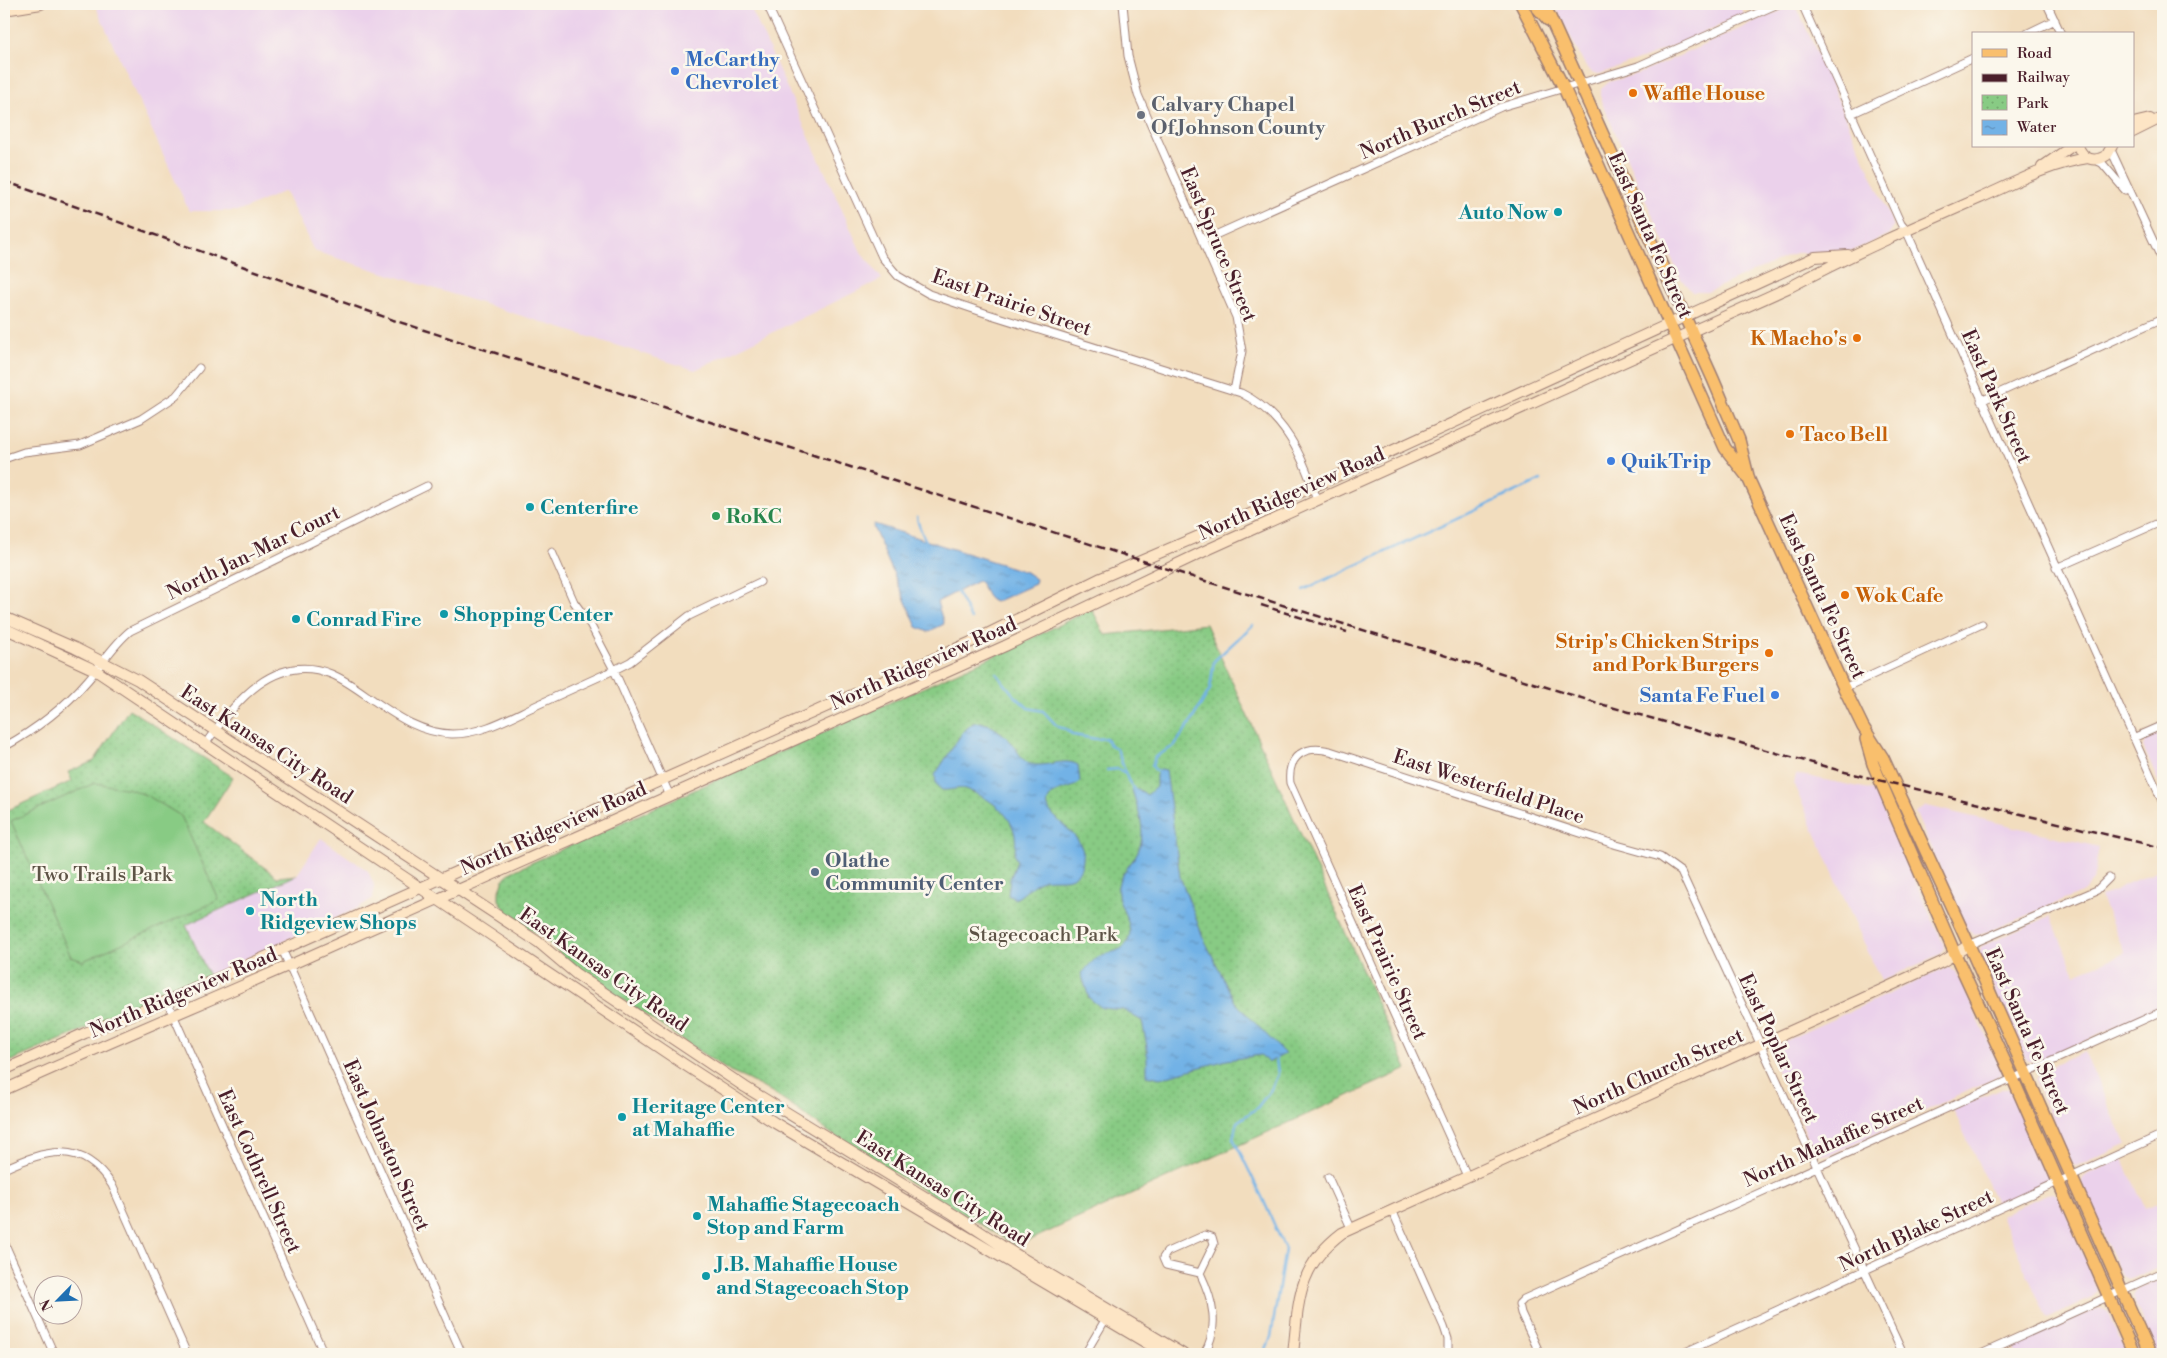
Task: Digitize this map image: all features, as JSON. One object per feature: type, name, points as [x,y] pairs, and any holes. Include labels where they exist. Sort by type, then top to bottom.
[{"type":"main road","points":[[4,10],[41,4]]},
{"type":"main road","name":"East Santa Fe Street","points":[[1521,4],[1564,88],[1725,448],[1749,480]]},
{"type":"main road","points":[[1534,4],[1554,27]]},
{"type":"main road","name":"East Santa Fe Street","points":[[1544,4],[1685,315],[1739,440],[1749,480],[1844,688],[1863,728],[1883,758],[1969,945],[2150,1354]]},
{"type":"main road","points":[[2134,123],[2163,116]]},
{"type":"main road","points":[[2134,131],[2163,116]]},
{"type":"main road","points":[[2026,177],[2069,148]]},
{"type":"main road","points":[[2079,148],[2082,155],[2091,159]]},
{"type":"main road","points":[[2026,177],[2068,162],[2104,157],[2111,148]]},
{"type":"main road","name":"North Ridgeview Road","points":[[4,1090],[93,1049],[174,1017],[290,966],[458,889],[1005,646],[1124,588],[1691,330],[1790,287],[1851,255],[2026,177]]},
{"type":"main road","name":"North Ridgeview Road","points":[[4,1070],[85,1033],[167,1000],[971,642],[1101,578],[1313,487],[1815,257],[1851,255]]},
{"type":"main road","name":"East Kansas City Road","points":[[4,617],[103,661],[138,680],[538,942],[576,974],[745,1086],[954,1214],[1109,1315],[1165,1354]]},
{"type":"main road","name":"East Kansas City Road","points":[[4,628],[96,670],[439,898],[682,1063],[776,1123],[1109,1315],[1183,1354]]},
{"type":"main road","name":"East Santa Fe Street","points":[[1863,728],[1872,764],[2134,1354]]},
{"type":"main road","name":"North Church Street","points":[[1292,1354],[1300,1296],[1308,1270],[1327,1244],[1352,1228],[1942,962],[1969,945]]},
{"type":"street","name":"East Prairie Street","points":[[767,4],[882,257],[898,276],[929,294],[1234,391]]},
{"type":"street","name":"East Spruce Street","points":[[1123,4],[1128,56],[1138,95],[1232,307],[1239,329],[1242,350],[1234,391]]},
{"type":"street","name":"North Burch Street","points":[[1202,242],[1501,107],[1638,66],[1778,4]]},
{"type":"street","name":"East Park Street","points":[[1802,4],[1901,224],[1906,230],[1981,401],[2163,803]]},
{"type":"street","points":[[2047,4],[2060,32]]},
{"type":"street","points":[[2030,32],[2055,20]]},
{"type":"street","points":[[1851,114],[1972,58]]},
{"type":"street","points":[[2112,148],[2163,262]]},
{"type":"street","points":[[2091,159],[2102,163],[2135,202]]},
{"type":"street","points":[[1981,401],[2163,318]]},
{"type":"street","points":[[4,459],[24,452],[80,445],[141,419],[176,396],[199,368]]},
{"type":"street","points":[[1234,391],[1264,406],[1287,432],[1299,454],[1317,500]]},
{"type":"street","name":"North Jan-Mar Court","points":[[4,747],[44,723],[61,710],[120,640],[136,628],[427,486]]},
{"type":"street","points":[[2056,568],[2163,521]]},
{"type":"street","points":[[552,552],[574,602],[590,624],[614,670],[670,796]]},
{"type":"street","points":[[206,743],[235,704],[252,688],[274,676],[292,670],[312,669],[330,674],[404,721],[424,729],[454,734],[473,732],[495,724],[630,662],[688,616],[760,582]]},
{"type":"street","points":[[1844,688],[1982,624]]},
{"type":"street","points":[[2134,738],[2163,725]]},
{"type":"street","name":"East Westerfield Place","points":[[1294,759],[1304,751],[1314,748],[1330,751],[1618,846],[1660,857],[1674,866]]},
{"type":"street","name":"East Prairie Street","points":[[1294,759],[1288,772],[1290,783],[1467,1176]]},
{"type":"street","name":"East Poplar Street","points":[[1674,866],[1681,872],[1686,881],[1903,1354]]},
{"type":"street","name":"North Church Street","points":[[1969,945],[2097,890],[2109,878]]},
{"type":"street","name":"East Johnston Street","points":[[282,949],[462,1354]]},
{"type":"street","name":"East Cothrell Street","points":[[167,1000],[324,1354]]},
{"type":"street","name":"North Mahaffie Street","points":[[1540,1354],[1521,1313],[1519,1304],[1524,1299],[2163,1011]]},
{"type":"street","name":"North Blake Street","points":[[1681,1354],[2163,1134]]},
{"type":"street","points":[[4,1169],[38,1154],[55,1152],[70,1153],[94,1164],[112,1185],[188,1354]]},
{"type":"street","points":[[1328,1177],[1352,1228]]},
{"type":"street","points":[[1392,1210],[1444,1327],[1448,1339],[1448,1354]]},
{"type":"street","points":[[1205,1235],[1212,1237],[1214,1244],[1200,1273],[1166,1265],[1163,1258],[1167,1252],[1205,1235]]},
{"type":"street","points":[[4,1242],[54,1354]]},
{"type":"street","points":[[1981,1354],[2163,1272]]},
{"type":"street","points":[[1200,1273],[1212,1299],[1214,1318],[1212,1333],[1204,1354]]},
{"type":"street","points":[[1084,1354],[1109,1315]]},
{"type":"shaded area","points":[[749,4],[861,252],[882,279],[695,370],[314,251],[285,191],[240,211],[189,211],[95,5]]},
{"type":"shaded area","points":[[1554,4],[1739,4],[1744,15],[1649,56],[1599,74],[1591,72],[1586,67]]},
{"type":"shaded area","points":[[1789,7],[1795,8],[1799,12],[1894,226],[1888,235],[1854,250],[1831,253],[1795,253],[1707,292],[1692,292],[1681,279],[1601,101],[1601,89],[1609,82],[1643,72]]},
{"type":"shaded area","points":[[2163,731],[2163,793],[2143,746],[2147,739]]},
{"type":"shaded area","points":[[1796,774],[1874,790],[1943,943],[1944,947],[1941,954],[1881,981],[1794,785]]},
{"type":"shaded area","points":[[1927,806],[2099,847],[2093,881],[2083,892],[1982,934],[1974,935],[1967,929],[1915,812]]},
{"type":"shaded area","name":"North Ridgeview Shops","points":[[321,838],[368,871],[374,885],[373,898],[358,908],[208,975],[186,925],[297,875]]},
{"type":"shaded area","points":[[2163,868],[2163,1006],[2036,1063],[2026,1060],[1979,956],[1982,946],[2050,916],[2075,974],[2125,953],[2100,896],[2114,892],[2124,885]]},
{"type":"shaded area","points":[[1948,967],[1956,972],[2001,1069],[2000,1076],[1830,1155],[1818,1154],[1812,1146],[1771,1057],[1772,1049],[1780,1043]]},
{"type":"shaded area","points":[[2085,1052],[2126,1145],[2077,1166],[2071,1163],[2036,1083],[2036,1078],[2043,1070]]},
{"type":"shaded area","points":[[1999,1089],[2008,1089],[2013,1094],[2049,1177],[2043,1185],[1997,1205],[1953,1109]]},
{"type":"shaded area","points":[[2122,1158],[2145,1208],[2163,1200],[2163,1266],[2128,1280],[2121,1275],[2081,1184],[2083,1178],[2088,1174]]},
{"type":"shaded area","points":[[2052,1193],[2062,1199],[2097,1290],[2092,1298],[2047,1319],[2001,1215]]},
{"type":"shaded area","points":[[2163,1277],[2163,1354],[2156,1354],[2132,1296],[2137,1289]]},
{"type":"shaded area","points":[[2100,1307],[2108,1312],[2127,1354],[2017,1354],[2013,1345]]},
{"type":"green space","name":"Stagecoach Park","points":[[1092,609],[1105,635],[1206,624],[1407,1069],[1017,1246],[850,1146],[777,1096],[730,1072],[571,965],[546,940],[508,914],[499,900],[499,892],[505,877],[511,872],[1007,650]]},
{"type":"green space","name":"Two Trails Park","points":[[129,709],[233,777],[204,822],[277,877],[297,875],[186,925],[209,976],[4,1064],[4,812],[72,781],[68,772],[94,761]]},
{"type":"green space","points":[[95,783],[130,789],[148,796],[181,816],[219,900],[83,961],[71,957],[11,821]]},
{"type":"water","points":[[874,524],[1026,572],[1036,579],[1035,584],[995,602],[989,598],[978,581],[937,602],[944,624],[928,632],[917,627],[873,527]]},
{"type":"water","points":[[981,722],[994,728],[1006,737],[1028,763],[1040,765],[1066,762],[1078,765],[1080,782],[1077,785],[1053,794],[1047,804],[1055,817],[1078,840],[1083,860],[1080,869],[1077,874],[1066,879],[1040,881],[1015,899],[1008,895],[1010,879],[1017,861],[1014,855],[1016,843],[1014,831],[1010,821],[995,805],[976,793],[965,789],[942,790],[936,785],[935,775],[962,733],[973,723]]},
{"type":"water","points":[[1160,769],[1166,770],[1180,877],[1203,937],[1235,1002],[1285,1054],[1268,1063],[1261,1055],[1227,1060],[1160,1078],[1147,1075],[1147,1047],[1142,1021],[1123,1010],[1102,1008],[1089,998],[1081,973],[1098,957],[1120,949],[1127,943],[1129,938],[1129,925],[1119,900],[1118,886],[1119,881],[1137,853],[1142,838],[1141,822],[1132,790],[1138,789],[1147,795],[1156,787],[1156,775]]},
{"type":"waterway","points":[[1303,590],[1541,480]]},
{"type":"waterway","points":[[917,517],[927,543]]},
{"type":"waterway","points":[[956,590],[971,619]]},
{"type":"waterway","points":[[1159,774],[1152,766],[1155,757],[1174,746],[1189,725],[1210,689],[1214,661],[1253,625]]},
{"type":"waterway","points":[[996,673],[1013,694],[1028,708],[1043,711],[1058,727],[1066,729],[1073,735],[1096,739],[1106,738],[1109,744],[1117,749],[1128,780],[1135,791]]},
{"type":"waterway","points":[[1107,770],[1118,769],[1125,773]]},
{"type":"waterway","points":[[1264,1354],[1271,1337],[1285,1249],[1233,1138],[1237,1122],[1257,1108],[1272,1088],[1278,1074],[1276,1058]]},
{"type":"railway","points":[[4,181],[393,320],[1202,580],[1604,705],[1845,772],[2163,848]]},
{"type":"railway","points":[[1261,605],[1347,632]]},
{"type":"place","name":"McCarthy Chevrolet","points":[[675,71]]},
{"type":"place","name":"Waffle House","points":[[1633,93]]},
{"type":"place","name":"Calvary Chapel Of Johnson County","points":[[1141,115]]},
{"type":"place","name":"Auto Now","points":[[1558,212]]},
{"type":"place","name":"K Macho's","points":[[1857,338]]},
{"type":"place","name":"Taco Bell","points":[[1790,434]]},
{"type":"place","name":"QuikTrip","points":[[1611,461]]},
{"type":"place","name":"Centerfire","points":[[530,507]]},
{"type":"place","name":"RoKC","points":[[716,516]]},
{"type":"place","name":"Wok Cafe","points":[[1845,595]]},
{"type":"place","name":"Shopping Center","points":[[444,614]]},
{"type":"place","name":"Conrad Fire","points":[[296,619]]},
{"type":"place","name":"Strip's Chicken Strips and Pork Burgers","points":[[1769,653]]},
{"type":"place","name":"Santa Fe Fuel","points":[[1775,695]]},
{"type":"place","name":"Olathe Community Center","points":[[815,872]]},
{"type":"place","name":"North Ridgeview Shops","points":[[250,911]]},
{"type":"place","name":"Heritage Center at Mahaffie","points":[[622,1117]]},
{"type":"place","name":"Mahaffie Stagecoach Stop and Farm","points":[[697,1216]]},
{"type":"place","name":"J.B. Mahaffie House and Stagecoach Stop","points":[[706,1276]]}]
